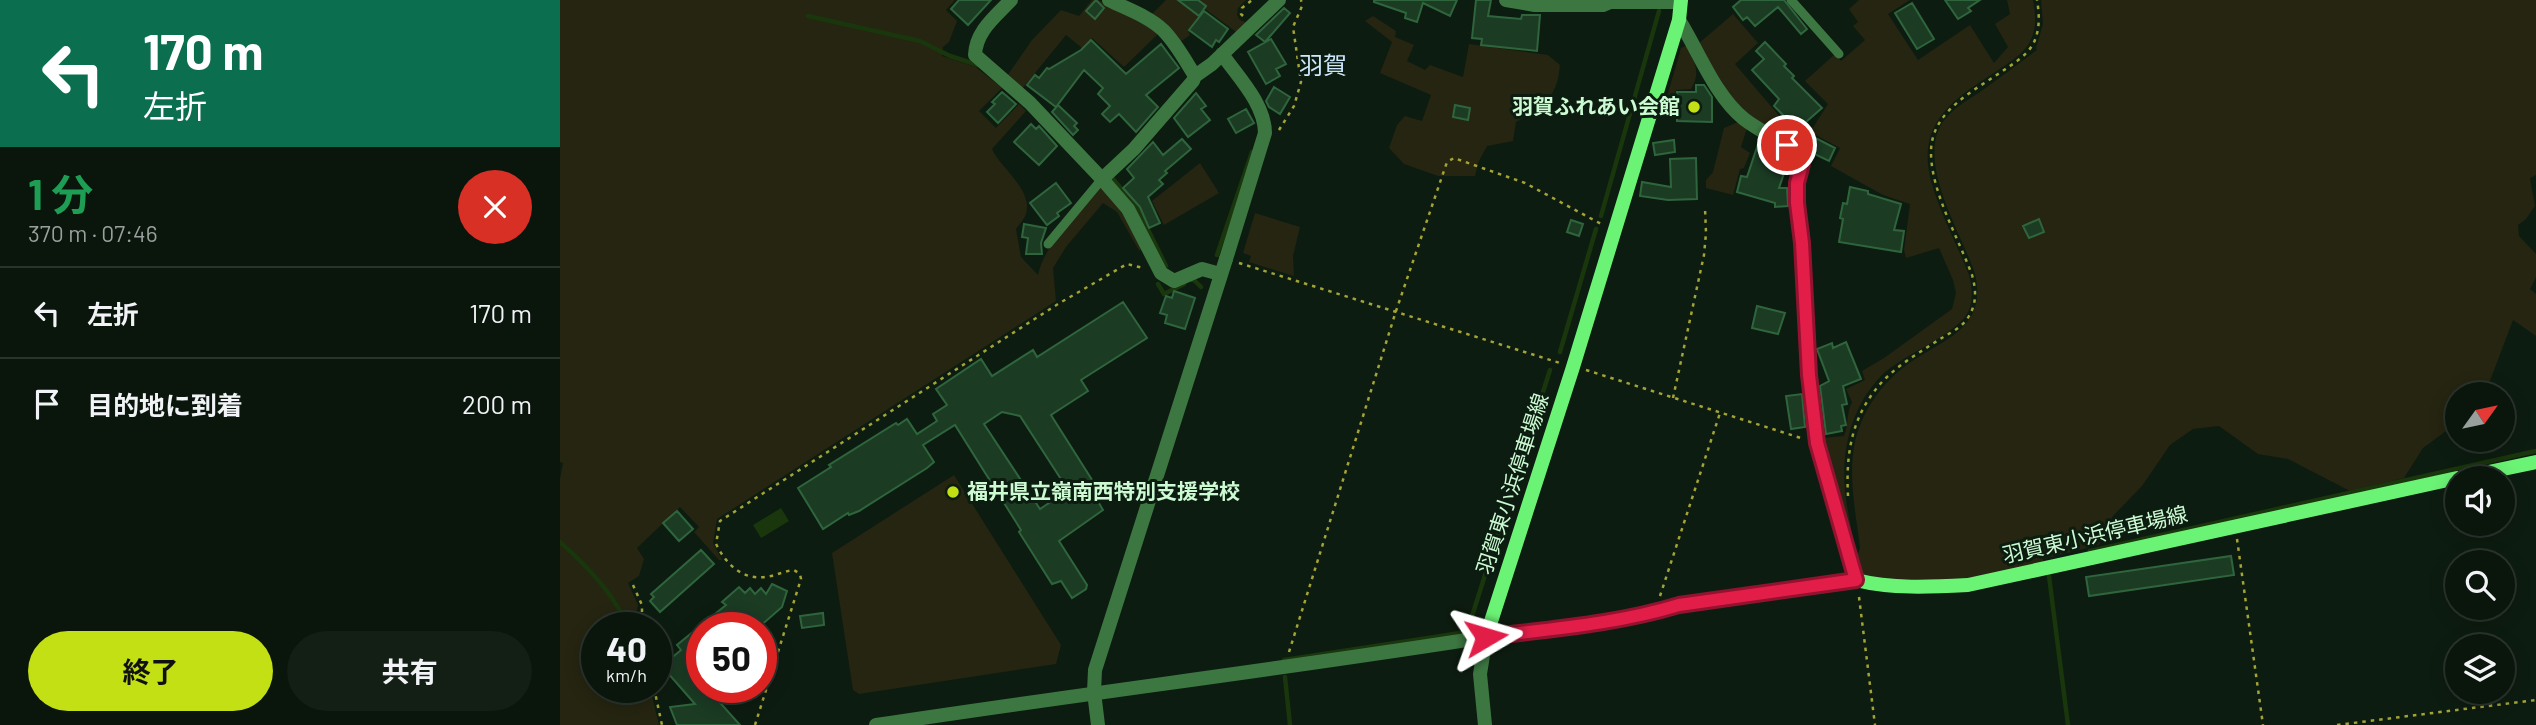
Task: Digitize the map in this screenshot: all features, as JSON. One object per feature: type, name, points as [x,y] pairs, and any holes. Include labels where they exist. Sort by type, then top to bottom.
[{"type":"main road","name":"羽賀東小浜停車場線","points":[[1681,1],[1679,20],[1615,232],[1486,637],[1655,613],[1679,605],[1856,580],[1874,585],[1968,585],[2445,481]]},
{"type":"main road","name":"羽賀東小浜停車場線","points":[[2515,466],[2536,462]]},
{"type":"street","points":[[1011,0],[981,31],[975,43],[975,55],[1030,103],[1128,209],[1161,273],[1174,281],[1202,270],[1220,274]]},
{"type":"street","points":[[1109,0],[1150,20],[1161,29],[1171,39],[1195,76]]},
{"type":"street","points":[[1102,179],[1164,117],[1195,76],[1279,0]]},
{"type":"street","points":[[1506,0],[1556,6],[1603,5],[1609,1],[1681,1]]},
{"type":"street","points":[[1679,20],[1734,109],[1799,154],[1802,164],[1797,183],[1797,203],[1802,243],[1809,375],[1817,443],[1856,580]]},
{"type":"street","points":[[1098,725],[1094,692],[1095,670],[1265,133],[1265,124],[1256,103],[1222,54]]},
{"type":"street","points":[[876,725],[1486,637],[1480,674],[1485,725]]},
{"type":"lane","points":[[1791,0],[1839,54]]},
{"type":"lane","points":[[1048,244],[1102,179]]},
{"type":"path","points":[[1848,497],[1848,458],[1852,437],[1859,415],[1872,393],[1895,370],[1956,329],[1970,315],[1976,290],[1936,185],[1932,165],[1934,133],[1942,116],[2017,61],[2033,45],[2039,24],[2037,0]]},
{"type":"path","points":[[1291,667],[1289,651],[1396,311],[1447,162],[1454,158],[1525,183],[1615,232]]},
{"type":"path","points":[[1673,398],[1704,256],[1705,208]]},
{"type":"path","points":[[1226,258],[1817,443]]},
{"type":"path","points":[[755,725],[801,579],[800,574],[794,570],[765,577],[748,577],[737,571],[716,544],[720,521],[1058,304],[1128,264],[1161,273]]},
{"type":"path","points":[[1655,613],[1720,412]]},
{"type":"path","points":[[2235,525],[2263,725]]},
{"type":"path","points":[[1856,580],[1875,725]]},
{"type":"path","points":[[634,585],[642,612]]},
{"type":"path","points":[[2337,725],[2536,700]]},
{"type":"path","points":[[657,703],[662,725]]},
{"type":"shaded area","points":[[560,0],[955,0],[946,10],[957,21],[949,42],[943,47],[942,56],[976,67],[1002,88],[979,111],[996,128],[1019,104],[1026,111],[992,149],[1025,196],[1026,214],[1016,229],[1021,257],[1038,275],[1055,240],[1101,186],[1119,207],[1141,245],[1140,252],[1117,212],[1103,203],[1066,247],[1053,268],[1056,301],[717,519],[713,543],[722,560],[719,560],[694,532],[699,527],[680,507],[637,548],[644,559],[639,576],[628,583],[638,605],[636,612],[581,612],[581,703],[654,703],[659,725],[560,725],[560,479],[563,463],[560,462]]},
{"type":"shaded area","points":[[1092,0],[1098,0],[1148,23],[1159,33],[1124,67],[1092,38],[1082,48],[1066,35],[1022,89],[1007,76],[1032,40],[1061,10],[1079,16]]},
{"type":"shaded area","points":[[1166,0],[1246,0],[1238,8],[1237,15],[1240,20],[1250,24],[1239,34],[1205,9],[1188,30],[1190,35],[1180,42],[1152,14]]},
{"type":"shaded area","points":[[1859,0],[1910,0],[1888,14],[1918,60],[1970,25],[1994,63],[2008,47],[1995,24],[2010,14],[2007,0],[2033,0],[2035,18],[2034,32],[2025,49],[2015,59],[1964,93],[1941,116],[1933,129],[1929,145],[1930,177],[1969,275],[1971,303],[1968,312],[1953,328],[1882,375],[1862,403],[1849,433],[1844,466],[1851,542],[1822,438],[1844,436],[1852,402],[1846,389],[1865,380],[1862,371],[1952,309],[1956,293],[1939,248],[1906,258],[1904,250],[1910,204],[1883,195],[1831,166],[1840,148],[1810,132],[1828,104],[1805,81],[1835,54],[1841,61],[1865,40],[1853,26],[1858,22],[1849,9]]},
{"type":"shaded area","points":[[2041,0],[2536,0],[2536,175],[2530,178],[2535,206],[2518,225],[2519,236],[2536,254],[2536,277],[2530,289],[2536,294],[2536,336],[2513,320],[2490,382],[2445,382],[2445,432],[2423,448],[2404,478],[2350,491],[2288,459],[2258,454],[2219,426],[2193,429],[2170,445],[2142,486],[2113,516],[2099,545],[2043,559],[2043,564],[1968,580],[1913,582],[1864,576],[1857,563],[1860,548],[1852,465],[1854,448],[1864,416],[1892,377],[1958,331],[1975,309],[1975,274],[1937,174],[1934,153],[1937,134],[1954,110],[2037,50],[2043,24]]},
{"type":"shaded area","points":[[1733,14],[1758,43],[1735,64],[1782,119],[1772,130],[1748,115],[1733,100],[1698,44]]},
{"type":"shaded area","points":[[1373,16],[1396,31],[1395,37],[1414,45],[1407,61],[1425,70],[1430,65],[1463,77],[1469,44],[1548,55],[1560,65],[1556,86],[1541,106],[1516,122],[1513,141],[1487,146],[1475,176],[1438,176],[1404,164],[1389,148],[1397,125],[1405,116],[1422,121],[1431,95],[1380,73],[1392,42],[1365,21]]},
{"type":"shaded area","points":[[1686,46],[1696,67],[1696,78],[1691,89],[1676,90],[1674,100],[1664,107],[1681,48]]},
{"type":"shaded area","points":[[1738,122],[1747,128],[1741,147],[1750,153],[1744,168],[1740,169],[1733,195],[1706,188],[1706,180],[1713,172],[1724,128]]},
{"type":"shaded area","points":[[1200,163],[1219,193],[1164,225],[1152,201]]},
{"type":"shaded area","points":[[1255,213],[1300,227],[1293,256],[1294,276],[1249,262],[1251,256],[1243,253]]},
{"type":"shaded area","points":[[954,475],[1061,645],[1056,664],[859,694],[853,690],[832,553]]},
{"type":"shaded area","points":[[781,508],[789,521],[761,538],[753,525]]},
{"type":"building","points":[[959,0],[991,0],[968,25],[951,9]]},
{"type":"building","points":[[1096,0],[1104,8],[1095,19],[1086,11]]},
{"type":"building","points":[[1178,0],[1198,0],[1206,6],[1199,16]]},
{"type":"building","points":[[1374,0],[1457,0],[1450,16],[1423,3],[1417,22],[1405,18],[1406,13]]},
{"type":"building","points":[[1476,0],[1491,0],[1488,16],[1521,19],[1522,15],[1540,15],[1537,51],[1481,45],[1482,39],[1472,38]]},
{"type":"building","points":[[1741,0],[1784,0],[1807,29],[1801,34],[1778,7],[1755,26],[1747,17],[1743,20],[1733,7]]},
{"type":"building","points":[[1945,0],[1980,0],[1968,8],[1971,11],[1958,19]]},
{"type":"building","points":[[1912,3],[1934,39],[1917,49],[1895,13]]},
{"type":"building","points":[[1284,8],[1290,13],[1265,42],[1256,35]]},
{"type":"building","points":[[1204,11],[1228,29],[1212,47],[1189,30]]},
{"type":"building","points":[[1271,39],[1286,64],[1276,69],[1280,76],[1266,84],[1248,52]]},
{"type":"building","points":[[1091,40],[1126,74],[1161,44],[1179,68],[1146,95],[1158,107],[1136,132],[1119,114],[1110,122],[1102,114],[1110,106],[1098,94],[1103,88],[1084,70],[1056,107],[1027,85],[1035,75],[1039,78],[1047,68],[1081,50]]},
{"type":"building","points":[[1765,42],[1786,64],[1784,66],[1794,76],[1792,78],[1822,108],[1798,129],[1835,148],[1829,161],[1808,151],[1805,146],[1778,129],[1787,119],[1774,106],[1779,99],[1752,70],[1764,59],[1756,51]]},
{"type":"building","name":"羽賀ふれあい会館","points":[[1696,85],[1704,85],[1712,97],[1712,122],[1677,121],[1677,92],[1696,92]]},
{"type":"building","points":[[1274,87],[1290,97],[1280,114],[1269,107],[1266,101]]},
{"type":"building","points":[[1002,92],[1016,104],[998,123],[987,112]]},
{"type":"building","points":[[1196,93],[1206,106],[1201,109],[1210,120],[1188,137],[1174,118]]},
{"type":"building","points":[[1058,105],[1077,123],[1074,126],[1078,130],[1073,135],[1052,112]]},
{"type":"building","points":[[1455,105],[1470,108],[1468,120],[1453,117]]},
{"type":"building","points":[[1246,109],[1254,123],[1236,133],[1228,119]]},
{"type":"building","points":[[1031,124],[1036,129],[1039,126],[1057,146],[1039,165],[1014,142]]},
{"type":"building","points":[[1182,139],[1191,149],[1165,171],[1167,173],[1159,180],[1163,184],[1148,197],[1160,223],[1149,228],[1140,207],[1123,188],[1134,178],[1127,169],[1153,142],[1163,155]]},
{"type":"building","points":[[1674,140],[1675,152],[1655,155],[1653,143]]},
{"type":"building","points":[[1758,144],[1776,150],[1789,159],[1779,188],[1787,188],[1788,206],[1775,207],[1775,203],[1737,192],[1741,176],[1747,177]]},
{"type":"building","points":[[1696,158],[1697,199],[1668,200],[1640,196],[1642,182],[1671,187],[1670,159]]},
{"type":"building","points":[[1056,183],[1071,203],[1047,225],[1030,203]]},
{"type":"building","points":[[1850,187],[1901,204],[1894,230],[1904,231],[1901,252],[1839,242],[1843,203],[1847,204]]},
{"type":"building","points":[[2039,219],[2044,232],[2029,238],[2023,226]]},
{"type":"building","points":[[1571,220],[1583,224],[1579,236],[1567,232]]},
{"type":"building","points":[[1024,224],[1046,228],[1041,243],[1042,254],[1026,254],[1028,238],[1022,237]]},
{"type":"building","points":[[1174,291],[1195,298],[1185,329],[1165,323],[1167,315],[1160,313],[1166,296],[1172,298]]},
{"type":"building","points":[[1123,302],[1147,338],[1081,380],[1088,391],[1051,415],[1101,494],[1096,498],[1103,510],[1059,541],[1087,585],[1086,589],[1072,598],[1061,581],[1052,584],[955,425],[923,445],[934,462],[927,468],[859,511],[849,515],[848,513],[823,529],[798,488],[896,423],[898,425],[907,419],[917,434],[937,421],[933,414],[947,405],[936,389],[981,359],[992,376],[1033,350],[1037,357]],"holes":[[[1002,412],[1020,416],[1068,490],[1040,509],[984,424]]]},
{"type":"building","points":[[1757,306],[1785,313],[1778,334],[1752,328]]},
{"type":"building","points":[[1846,342],[1861,379],[1843,386],[1847,404],[1842,405],[1846,425],[1841,426],[1842,431],[1826,434],[1820,386],[1829,381],[1817,349],[1832,343],[1833,348]]},
{"type":"building","points":[[1802,394],[1805,427],[1791,429],[1786,396]]},
{"type":"building","points":[[677,511],[693,529],[679,541],[663,523]]},
{"type":"building","points":[[701,550],[714,564],[660,612],[650,601],[654,597],[651,594]]},
{"type":"building","points":[[2231,556],[2234,575],[2089,596],[2086,577]]},
{"type":"building","points":[[772,584],[787,591],[782,607],[776,612],[717,612],[726,605],[722,602],[739,587],[745,593],[750,588],[755,594],[761,588],[766,594]]},
{"type":"building","points":[[823,613],[824,625],[802,628],[800,616]]},
{"type":"building","points":[[686,638],[686,694],[672,678],[672,658],[681,650],[677,645]]},
{"type":"building","points":[[720,703],[740,725],[677,725],[670,707]]},
{"type":"waterway","points":[[1601,216],[1659,11]]},
{"type":"waterway","points":[[808,16],[920,41],[950,56],[978,65]]},
{"type":"waterway","points":[[1217,255],[1252,152]]},
{"type":"waterway","points":[[1113,179],[1138,209],[1166,266]]},
{"type":"waterway","points":[[1560,352],[1596,229]]},
{"type":"waterway","points":[[1192,280],[1201,287]]},
{"type":"waterway","points":[[1158,284],[1164,294],[1184,284]]},
{"type":"waterway","points":[[1284,660],[1467,632],[1550,370]]},
{"type":"waterway","points":[[2090,551],[2536,451]]},
{"type":"waterway","points":[[560,542],[590,571],[621,612]]},
{"type":"waterway","points":[[2049,576],[2068,725]]},
{"type":"waterway","points":[[1285,677],[1290,725]]},
{"type":"place","name":"羽賀ふれあい会館","points":[[1694,107]]},
{"type":"place","name":"福井県立嶺南西特別支援学校","points":[[953,492]]},
{"type":"district","name":"羽賀","points":[[1323,66]]},
{"type":"route","points":[[1486,637],[1655,613],[1679,605],[1856,580],[1817,443],[1809,375],[1802,243],[1797,203],[1797,183],[1802,164],[1799,154],[1787,145]]}]
